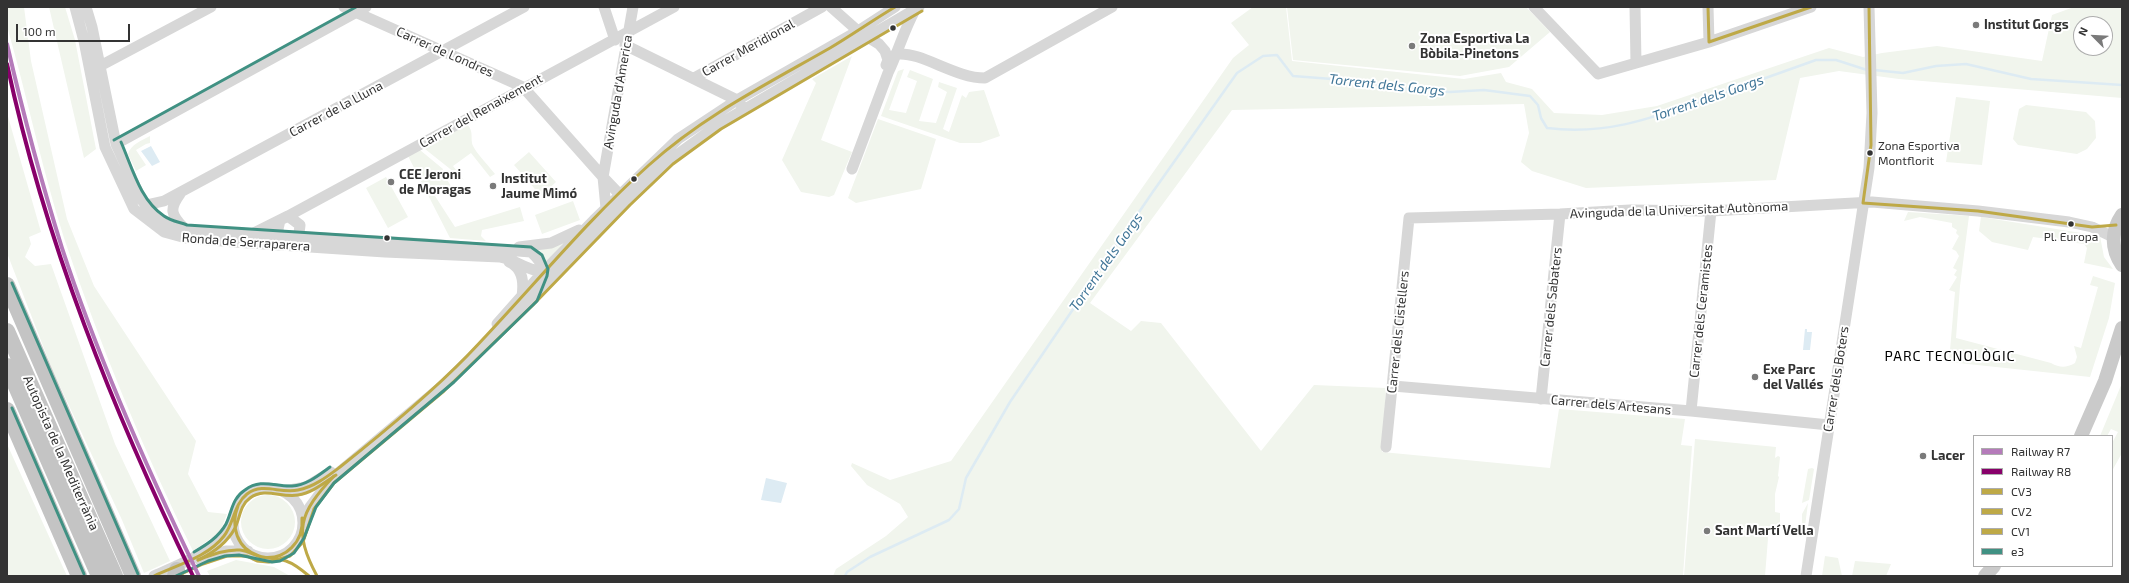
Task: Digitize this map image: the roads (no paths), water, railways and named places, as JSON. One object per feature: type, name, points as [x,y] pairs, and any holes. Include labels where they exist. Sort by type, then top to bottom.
[{"type":"highway","points":[[7,285],[133,576]]},
{"type":"highway","name":"Autopista de la Mediterrània","points":[[7,331],[115,576]]},
{"type":"highway","name":"Autopista de la Mediterrània","points":[[7,366],[99,576]]},
{"type":"highway","points":[[7,410],[79,576]]},
{"type":"main road","points":[[2117,226],[2115,252],[2122,265]]},
{"type":"main road","points":[[2081,435],[2105,381],[2122,328]]},
{"type":"main road","points":[[1985,576],[1993,567]]},
{"type":"street","name":"Ronda de Serraparera","points":[[75,7],[84,41],[98,124],[104,146],[134,209],[164,232],[186,238],[279,238],[427,244],[530,252],[538,258],[544,271]]},
{"type":"street","name":"Ronda de Serraparera","points":[[86,7],[96,68],[116,144],[141,199],[153,214],[164,222],[186,230],[332,248],[500,257],[511,259],[530,268],[544,271]]},
{"type":"street","points":[[96,68],[211,7]]},
{"type":"street","name":"Carrer de Londres","points":[[344,7],[361,10],[442,52],[523,87],[623,198]]},
{"type":"street","name":"Carrer de la Lluna","points":[[146,205],[164,201],[524,7]]},
{"type":"street","points":[[604,7],[620,42],[694,78],[741,105]]},
{"type":"street","name":"Avinguda d'America","points":[[628,32],[633,7]]},
{"type":"street","name":"Carrer del Renaixement","points":[[250,238],[523,87],[620,42],[628,32],[674,7]]},
{"type":"street","name":"Carrer Meridional","points":[[694,78],[822,7]]},
{"type":"street","points":[[831,7],[867,38],[879,44],[891,46],[900,39],[917,8]]},
{"type":"street","points":[[172,574],[200,557],[222,539],[233,520],[239,503],[250,493],[264,487],[276,488],[284,491],[300,490],[318,481],[387,428],[466,357],[535,289],[543,278],[544,271],[606,208],[623,198],[670,160],[718,125],[741,105],[894,7]]},
{"type":"street","points":[[879,44],[886,51],[901,56],[964,75],[985,78],[1112,7]]},
{"type":"street","points":[[1534,7],[1596,73],[1602,73],[1709,42],[1811,7]]},
{"type":"street","points":[[1635,7],[1636,63]]},
{"type":"street","points":[[1708,7],[1709,42]]},
{"type":"street","name":"Carrer dels Boters","points":[[1806,576],[1867,182],[1871,145],[1871,58],[1869,7]]},
{"type":"street","points":[[741,105],[867,38],[917,8]]},
{"type":"street","points":[[98,124],[107,140],[116,144],[361,10]]},
{"type":"street","points":[[879,96],[901,56],[900,39]]},
{"type":"street","points":[[84,41],[91,48],[96,68],[101,98],[96,108]]},
{"type":"street","name":"Avinguda d'America","points":[[603,177],[620,42]]},
{"type":"street","points":[[852,168],[888,73],[901,56]]},
{"type":"street","name":"Ronda de Serraparera","points":[[116,144],[114,154],[127,186],[126,194]]},
{"type":"street","points":[[603,177],[606,208]]},
{"type":"street","name":"Ronda de Serraparera","points":[[181,192],[174,202],[173,213],[176,221],[186,230]]},
{"type":"street","points":[[154,576],[200,557],[226,551],[248,551],[263,557],[274,557],[282,555],[291,549],[299,540],[310,507],[330,480],[441,387],[527,297],[588,241],[623,198]]},
{"type":"street","name":"Avinguda de la Universitat Autònoma","points":[[1409,218],[1560,214],[1630,210],[1710,211],[1864,203],[1978,211],[2092,227],[2117,226]]},
{"type":"street","name":"Carrer dels Ceramistes","points":[[1691,411],[1710,211]]},
{"type":"street","name":"Carrer dels Sabaters","points":[[1541,399],[1560,214]]},
{"type":"street","name":"Ronda de Serraparera","points":[[279,238],[284,218],[300,225],[299,239]]},
{"type":"street","name":"Carrer dels Cistellers","points":[[1386,447],[1409,218]]},
{"type":"street","name":"Ronda de Serraparera","points":[[427,244],[433,242],[520,246],[551,243],[572,234],[594,220]]},
{"type":"street","points":[[299,239],[332,248]]},
{"type":"street","points":[[544,271],[554,267],[581,243],[588,241]]},
{"type":"street","name":"Ronda de Serraparera","points":[[332,248],[342,252],[505,261],[518,268],[527,297]]},
{"type":"street","name":"Carrer dels Artesans","points":[[1393,386],[1691,411],[1829,425]]},
{"type":"street","points":[[284,491],[297,505],[303,525]]},
{"type":"street","points":[[233,520],[237,539],[248,551]]},
{"type":"waterway","name":"Torrent dels Gorgs","points":[[845,576],[847,572],[870,557],[949,520],[959,509],[966,478],[1010,402],[1152,193],[1237,73],[1263,56],[1277,55],[1293,76],[1371,82],[1386,88],[1450,92],[1484,90],[1530,96],[1538,105],[1541,118],[1547,128],[1570,130],[1613,127],[1653,117],[1816,60],[1836,60],[1867,70]]},
{"type":"waterway","name":"Torrent dels Gorgs","points":[[1874,70],[1903,73],[1936,66],[1966,64],[2031,79],[2122,85]]},
{"type":"rail line","name":"R7","points":[[7,44],[40,172],[76,290],[125,414],[161,496],[199,576]]},
{"type":"rail line","name":"R8","points":[[7,64],[41,196],[85,326],[109,389],[136,452],[193,576]]},
{"type":"place","name":"Institut Gorgs","points":[[1976,25]]},
{"type":"place","name":"Zona Esportiva La Bòbila-Pinetons","points":[[1412,46]]},
{"type":"place","name":"Zona Esportiva Montflorit","points":[[1870,153]]},
{"type":"place","name":"CEE Jeroni de Moragas","points":[[391,182]]},
{"type":"place","name":"Institut Jaume Mimó","points":[[493,186]]},
{"type":"place","name":"Pl. Europa","points":[[2071,224]]},
{"type":"place","name":"Exe Parc del Vallés","points":[[1755,377]]},
{"type":"place","name":"Lacer","points":[[1923,456]]},
{"type":"place","name":"Sant Martí Vella","points":[[1707,531]]},
{"type":"district","name":"PARC TECNOLÒGIC","points":[[1950,356]]}]
